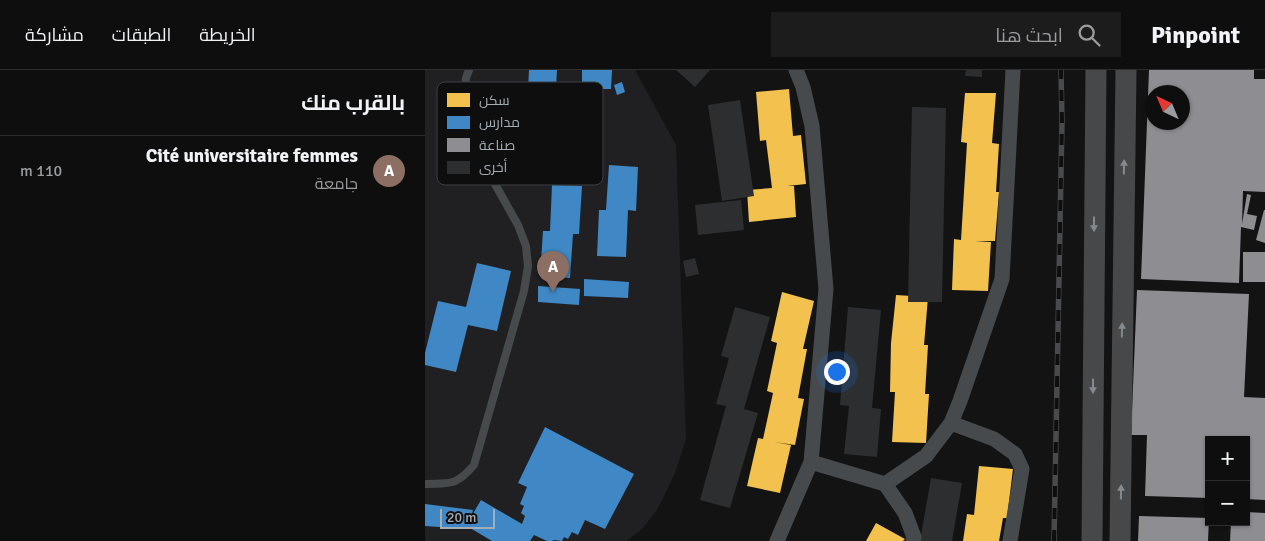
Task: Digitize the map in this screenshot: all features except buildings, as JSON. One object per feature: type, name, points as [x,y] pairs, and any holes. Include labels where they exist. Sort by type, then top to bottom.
[{"type":"main road","points":[[1092,541],[1096,70]]},
{"type":"main road","points":[[1120,541],[1125,70]]},
{"type":"street","points":[[777,541],[811,462],[827,288],[812,126],[803,87],[795,70]]},
{"type":"street","points":[[885,484],[926,456],[951,423],[961,400],[1001,279],[1013,70]]},
{"type":"street","points":[[951,423],[994,439],[1015,454],[1021,469],[1010,541]]},
{"type":"street","points":[[811,462],[885,484],[905,513],[914,537],[913,541]]},
{"type":"lane","points":[[466,82],[469,70]]},
{"type":"lane","points":[[425,484],[451,483],[463,477],[474,465],[524,291],[528,266],[526,246],[518,225],[496,185]]},
{"type":"shaded area","points":[[425,70],[635,70],[676,145],[686,439],[675,473],[657,510],[642,529],[626,541],[425,541]]},
{"type":"railway","points":[[1054,541],[1062,121],[1061,70]]},
{"type":"place","name":"Cité universitaire femmes","points":[[553,292]]}]
